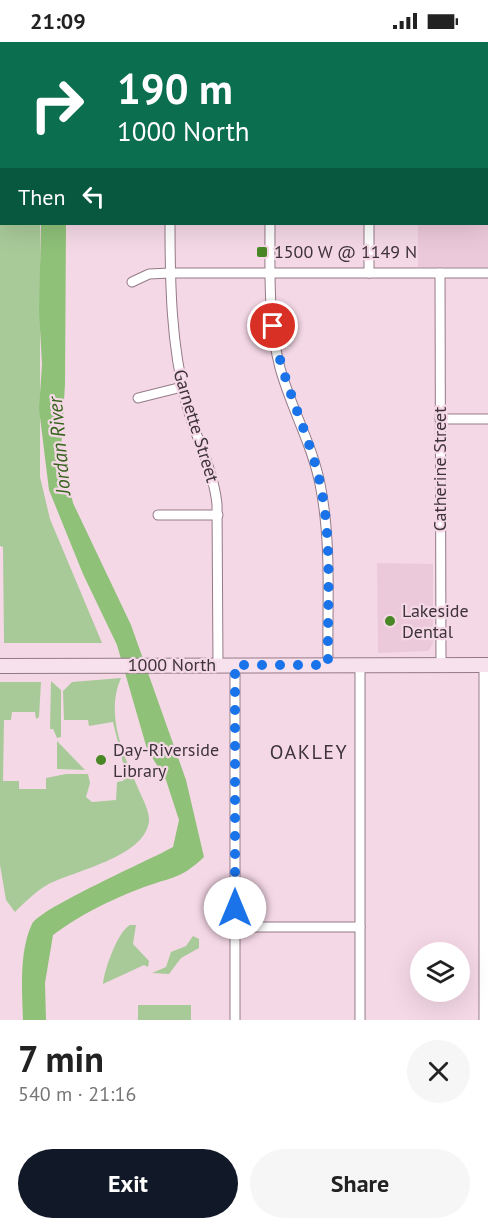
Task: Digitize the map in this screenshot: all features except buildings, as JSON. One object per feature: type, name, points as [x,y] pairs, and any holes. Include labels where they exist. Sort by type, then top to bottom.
[{"type":"street","name":"Garnette Street","points":[[170,225],[174,343],[182,387],[213,479],[218,515],[218,665]]},
{"type":"street","points":[[270,225],[273,326],[281,369],[310,447],[323,502],[327,546],[328,665]]},
{"type":"street","points":[[369,225],[369,273]]},
{"type":"street","points":[[132,282],[149,274],[170,273],[488,273]]},
{"type":"street","name":"Catherine Street","points":[[440,273],[441,665]]},
{"type":"street","points":[[138,398],[182,387]]},
{"type":"street","points":[[440,419],[488,419]]},
{"type":"street","points":[[158,515],[218,515]]},
{"type":"street","points":[[235,665],[235,1020]]},
{"type":"street","points":[[360,665],[360,1020]]},
{"type":"street","points":[[484,1020],[486,665]]},
{"type":"street","name":"1000 North","points":[[0,666],[486,665]]},
{"type":"street","points":[[235,927],[360,927]]},
{"type":"shaded area","points":[[0,225],[40,225],[40,477],[50,519],[102,643],[4,643],[3,547],[0,546]]},
{"type":"shaded area","points":[[418,225],[488,225],[488,267],[418,267]]},
{"type":"shaded area","points":[[377,563],[433,564],[433,643],[429,651],[378,653]]},
{"type":"shaded area","points":[[121,678],[117,691],[115,719],[122,748],[148,813],[149,822],[144,834],[121,854],[47,885],[15,912],[6,900],[0,865],[0,682],[41,682],[39,717],[36,719],[35,712],[12,712],[11,720],[4,720],[3,781],[19,781],[19,789],[46,789],[46,778],[66,774],[88,774],[90,783],[86,797],[92,802],[116,800],[117,782],[123,781],[126,775],[113,722],[89,726],[88,720],[64,720],[63,691],[72,682]]},
{"type":"shaded area","points":[[51,681],[61,690],[61,737],[57,738],[53,729],[50,729]]},
{"type":"shaded area","points":[[57,741],[85,770],[57,769]]},
{"type":"shaded area","points":[[130,925],[136,925],[133,944],[149,961],[148,967],[144,965],[103,984],[112,952],[125,929]]},
{"type":"shaded area","points":[[193,936],[199,939],[199,948],[181,958],[169,974],[152,973],[166,967],[171,952],[186,946]]},
{"type":"shaded area","points":[[138,1005],[191,1005],[191,1020],[138,1020]]},
{"type":"water","name":"Jordan River","points":[[41,225],[66,225],[65,384],[61,450],[73,503],[131,625],[186,780],[204,857],[180,875],[105,904],[53,935],[45,983],[46,1020],[23,1020],[23,959],[32,924],[54,907],[74,896],[173,847],[179,820],[166,780],[147,749],[117,645],[83,574],[49,490],[39,409],[42,364],[39,311]]},
{"type":"place","name":"1500 W @ 1149 N","points":[[262,252]]},
{"type":"place","name":"Lakeside Dental","points":[[390,621]]},
{"type":"place","name":"Day-Riverside Library","points":[[101,760]]},
{"type":"district","name":"OAKLEY","points":[[309,752]]},
{"type":"route","points":[[235,908],[235,665],[328,665],[327,546],[320,483],[310,447],[287,390],[273,326]]}]
